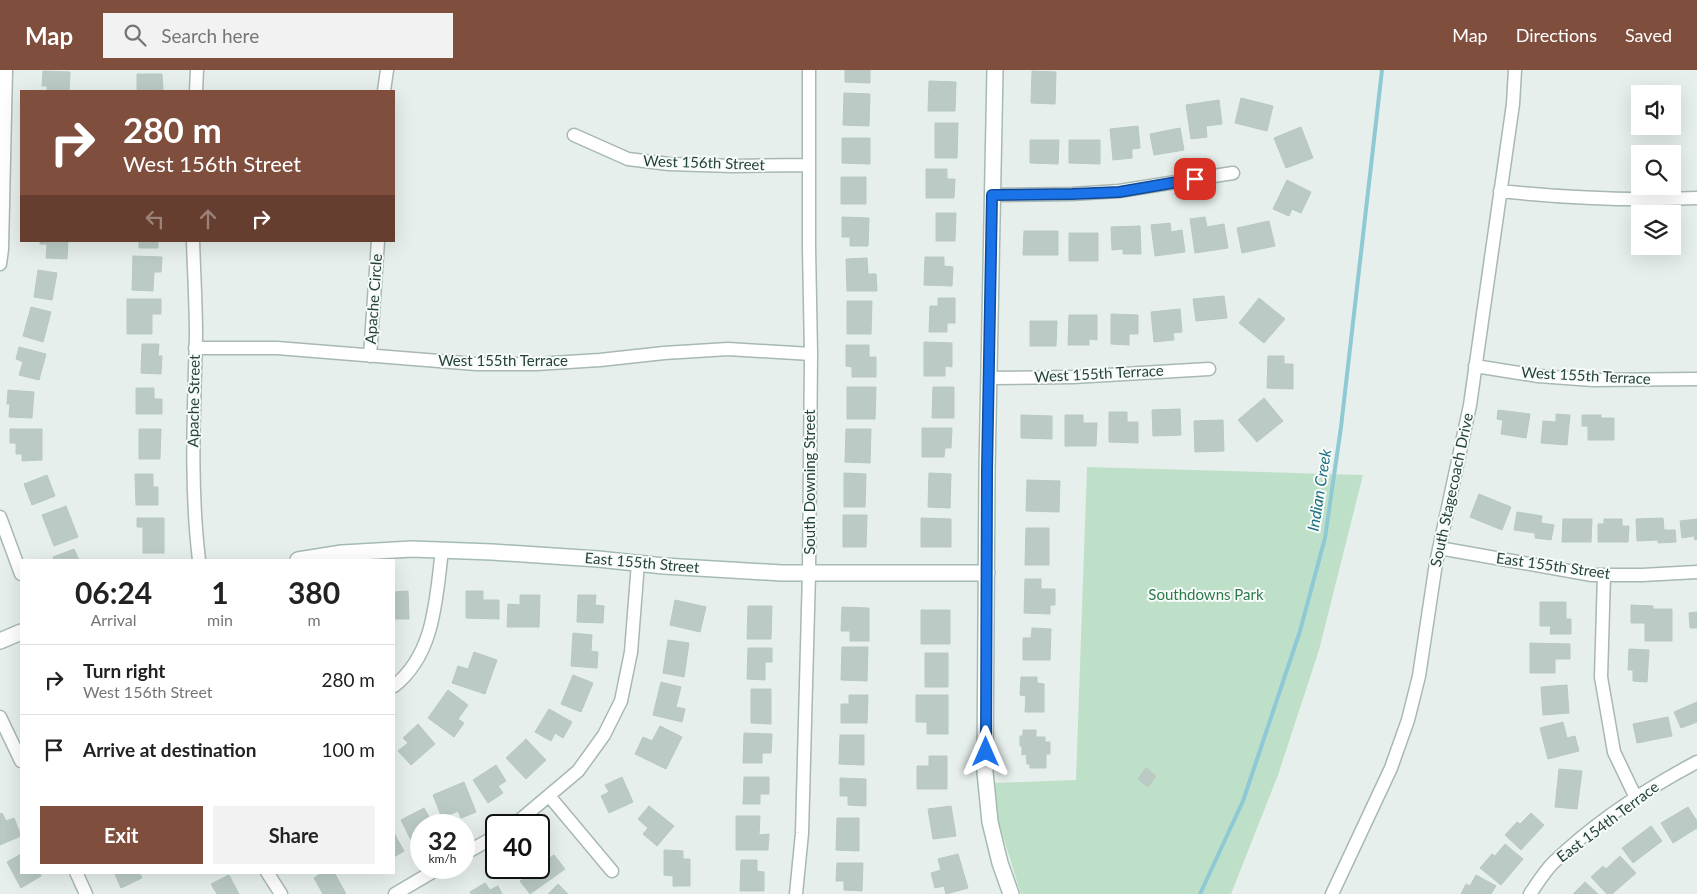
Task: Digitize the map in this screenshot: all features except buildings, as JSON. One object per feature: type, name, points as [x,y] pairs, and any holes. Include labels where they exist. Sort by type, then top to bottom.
[{"type":"street","points":[[0,264],[2,249],[2,171],[6,70]]},
{"type":"street","points":[[196,90],[197,70]]},
{"type":"street","points":[[384,90],[386,70]]},
{"type":"street","name":"South Downing Street","points":[[796,894],[802,833],[809,573],[811,354],[809,70]]},
{"type":"street","points":[[995,70],[986,573],[986,772],[990,822],[1000,863],[1012,894]]},
{"type":"street","name":"South Stagecoach Drive","points":[[1332,894],[1391,768],[1408,720],[1419,676],[1439,548],[1470,405],[1513,104],[1515,70]]},
{"type":"street","name":"West 156th Street","points":[[574,135],[628,159],[669,164],[733,166],[809,165]]},
{"type":"street","points":[[992,195],[1119,192],[1233,173]]},
{"type":"street","points":[[1500,191],[1620,200],[1697,198]]},
{"type":"street","name":"Apache Street","points":[[194,242],[195,348],[192,463],[194,518],[199,559]]},
{"type":"street","name":"Apache Circle","points":[[370,356],[378,242]]},
{"type":"street","name":"West 155th Terrace","points":[[195,348],[277,348],[476,364],[536,364],[728,349],[811,354]]},
{"type":"street","name":"West 155th Terrace","points":[[1475,366],[1538,376],[1593,380],[1697,379]]},
{"type":"street","name":"West 155th Terrace","points":[[989,378],[1073,377],[1209,369]]},
{"type":"street","points":[[0,516],[20,571]]},
{"type":"street","name":"East 155th Street","points":[[1439,548],[1592,575],[1642,576],[1697,572]]},
{"type":"street","name":"East 155th Street","points":[[304,559],[342,553],[412,549],[492,552],[664,566],[809,573],[986,573]]},
{"type":"street","points":[[395,685],[423,650],[433,620],[442,550]]},
{"type":"street","points":[[528,814],[578,772],[604,735],[621,701],[631,652],[638,564]]},
{"type":"street","points":[[1604,575],[1601,676],[1614,752],[1636,798]]},
{"type":"street","points":[[0,641],[20,632]]},
{"type":"street","points":[[0,717],[20,759]]},
{"type":"street","name":"East 154th Terrace","points":[[1530,894],[1552,864],[1587,834],[1636,798],[1697,762]]},
{"type":"street","points":[[550,796],[612,871]]},
{"type":"street","points":[[77,874],[86,894]]},
{"type":"street","points":[[268,874],[281,894]]},
{"type":"street","points":[[395,894],[420,879]]},
{"type":"green space","name":"Southdowns Park","points":[[1087,467],[1363,475],[1319,650],[1278,775],[1231,894],[1021,894],[998,820],[994,783],[1076,780]]},
{"type":"waterway","name":"Indian Creek","points":[[1200,894],[1243,801],[1300,631],[1325,538],[1341,427],[1382,70]]},
{"type":"route","points":[[986,752],[987,471],[992,195],[1119,192],[1195,179]]}]
